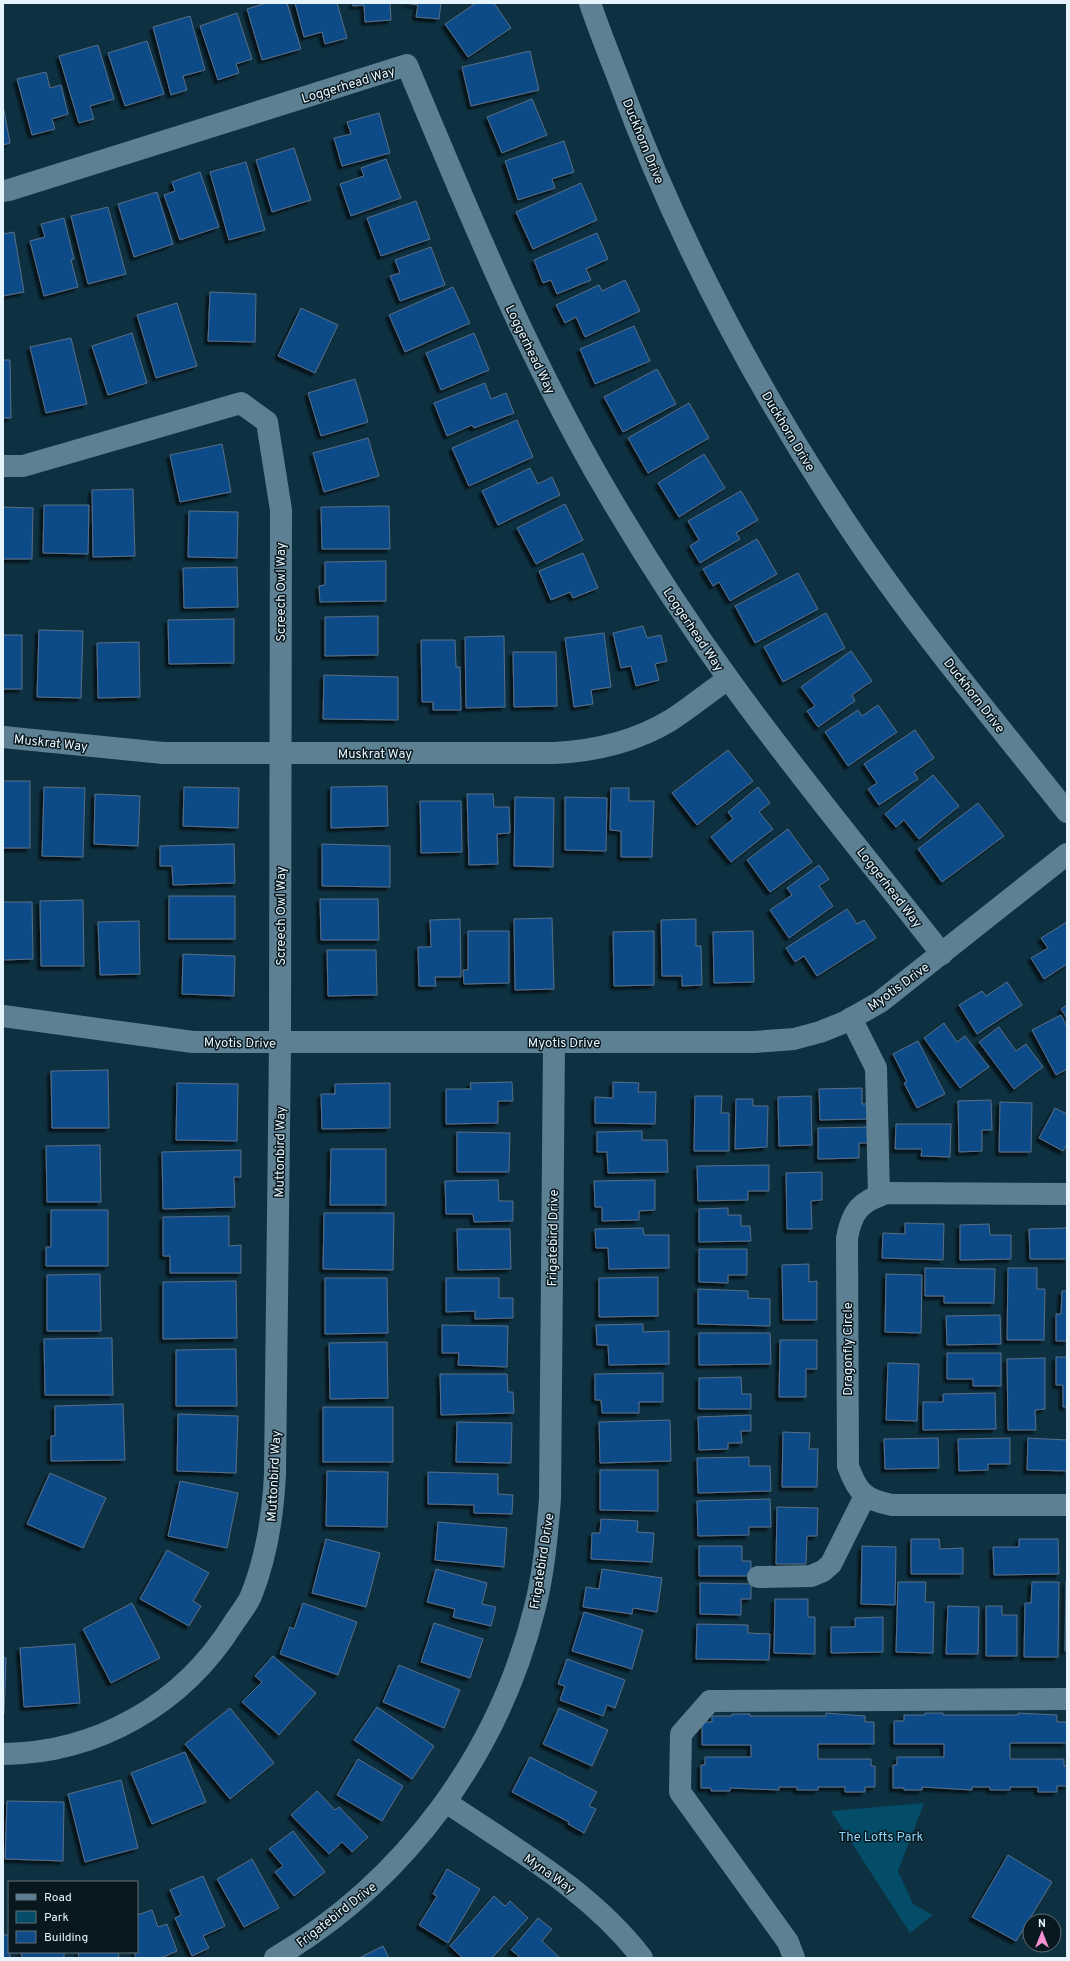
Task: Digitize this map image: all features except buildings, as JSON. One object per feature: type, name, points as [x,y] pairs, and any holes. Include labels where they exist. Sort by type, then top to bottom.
[{"type":"street","name":"Duckhorn Drive","points":[[590,3],[639,134],[691,252],[730,329],[772,405],[817,478],[865,550],[921,626],[1067,812]]},
{"type":"street","name":"Loggerhead Way","points":[[3,191],[407,66],[505,295],[564,414],[611,499],[678,605],[728,679],[942,954]]},
{"type":"street","name":"Screech Owl Way","points":[[3,466],[23,466],[241,403],[268,422],[281,510],[280,1043]]},
{"type":"street","name":"Muskrat Way","points":[[3,737],[164,754],[581,752],[608,746],[646,732],[671,720],[728,679]]},
{"type":"street","name":"Myotis Drive","points":[[3,1018],[193,1042],[754,1042],[794,1039],[820,1032],[851,1018],[880,1002],[1067,854]]},
{"type":"street","points":[[851,1018],[876,1068],[879,1196]]},
{"type":"street","name":"Frigatebird Drive","points":[[275,1958],[295,1947],[346,1910],[378,1881],[407,1851],[446,1802],[470,1766],[488,1734],[509,1688],[524,1648],[535,1606],[546,1542],[550,1499],[554,1042]]},
{"type":"street","name":"Muttonbird Way","points":[[3,1754],[67,1747],[114,1730],[158,1706],[196,1673],[225,1638],[250,1597],[266,1552],[273,1513],[280,1043]]},
{"type":"street","name":"Dragonfly Circle","points":[[1067,1194],[886,1193],[870,1199],[856,1211],[850,1221],[847,1238],[848,1466],[853,1483],[860,1493],[875,1502],[892,1505],[1067,1505]]},
{"type":"street","points":[[758,1577],[811,1576],[823,1571],[831,1564],[865,1496]]},
{"type":"street","points":[[794,1958],[788,1942],[680,1792],[681,1734],[710,1701],[1067,1699]]},
{"type":"street","name":"Myna Way","points":[[446,1802],[580,1894],[595,1906],[629,1941],[642,1958]]},
{"type":"green space","name":"The Lofts Park","points":[[924,1803],[898,1871],[913,1904],[933,1915],[910,1933],[831,1811]]}]
